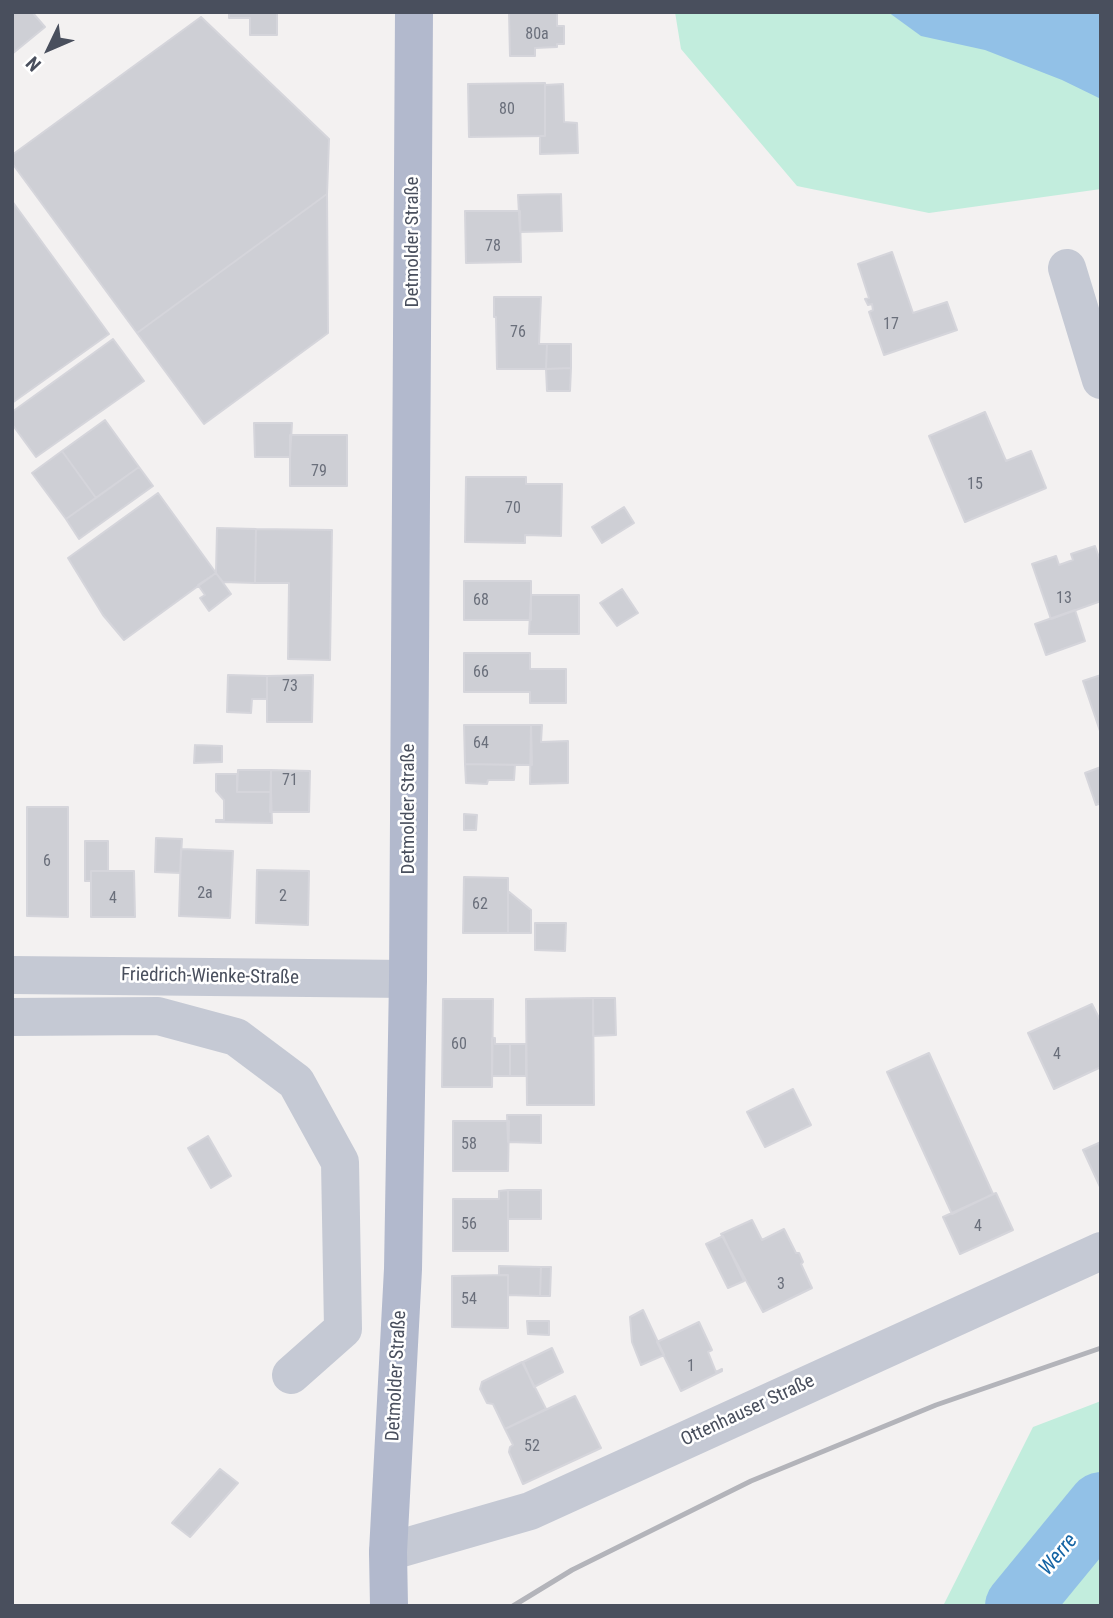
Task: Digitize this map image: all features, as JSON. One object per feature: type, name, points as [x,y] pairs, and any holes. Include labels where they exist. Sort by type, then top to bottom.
[{"type":"main road","name":"Detmolder Straße","points":[[389,1606],[388,1552],[403,1269],[408,979],[414,12]]},
{"type":"street","points":[[1067,268],[1101,380]]},
{"type":"street","name":"Friedrich-Wienke-Straße","points":[[12,975],[408,979]]},
{"type":"street","points":[[12,1017],[158,1016],[236,1037],[296,1082],[340,1162],[343,1329],[291,1376]]},
{"type":"street","name":"Ottenhauser Straße","points":[[388,1552],[530,1511],[1101,1251]]},
{"type":"green space","points":[[675,12],[1101,12],[1101,189],[929,213],[797,186],[681,49]]},
{"type":"green space","points":[[1101,1401],[1101,1606],[943,1606],[1033,1427]]},
{"type":"water","points":[[888,12],[1101,12],[1101,99],[1062,80],[985,50],[921,36]]},
{"type":"building","points":[[12,12],[32,12],[45,27],[12,54]]},
{"type":"building","points":[[229,12],[277,12],[277,35],[250,35],[250,18],[229,18]]},
{"type":"building","points":[[509,12],[557,12],[557,26],[564,26],[564,44],[535,48],[535,56],[510,56]]},
{"type":"building","points":[[201,17],[329,139],[327,194],[137,333],[12,163],[12,155]]},
{"type":"building","points":[[545,83],[545,136],[469,137],[468,84]]},
{"type":"building","points":[[563,84],[564,122],[577,123],[578,153],[540,154],[540,136],[545,136],[545,85]]},
{"type":"building","points":[[327,194],[328,333],[204,424],[137,333]]},
{"type":"building","points":[[561,194],[562,231],[520,232],[518,195]]},
{"type":"building","points":[[12,201],[109,334],[12,403]]},
{"type":"building","points":[[465,211],[520,211],[521,262],[466,263]]},
{"type":"building","points":[[892,252],[913,313],[947,302],[957,330],[884,355],[869,312],[873,310],[872,304],[868,305],[865,299],[869,298],[858,264]]},
{"type":"building","points":[[494,297],[541,297],[539,344],[547,344],[546,369],[497,369]]},
{"type":"building","points":[[113,339],[144,381],[36,457],[12,424],[12,412]]},
{"type":"building","points":[[547,344],[571,344],[571,368],[546,369]]},
{"type":"building","points":[[571,368],[570,391],[547,391],[546,369]]},
{"type":"building","points":[[985,412],[1006,461],[1031,451],[1046,488],[965,522],[929,436]]},
{"type":"building","points":[[105,420],[139,467],[96,498],[62,451]]},
{"type":"building","points":[[254,423],[292,423],[290,457],[255,457]]},
{"type":"building","points":[[290,435],[347,435],[347,486],[290,486]]},
{"type":"building","points":[[62,451],[96,498],[66,519],[32,473]]},
{"type":"building","points":[[139,467],[153,486],[79,539],[66,519]]},
{"type":"building","points":[[466,477],[526,477],[526,484],[562,484],[561,536],[525,535],[525,543],[465,542]]},
{"type":"building","points":[[158,493],[216,573],[124,640],[103,615],[68,558]]},
{"type":"building","points":[[624,507],[634,523],[602,543],[592,527]]},
{"type":"building","points":[[217,528],[256,529],[255,583],[223,582],[216,573]]},
{"type":"building","points":[[256,529],[332,530],[330,660],[288,659],[289,583],[255,583]]},
{"type":"building","points":[[1095,546],[1101,563],[1101,601],[1051,619],[1032,564],[1056,556],[1059,565],[1073,560],[1071,554]]},
{"type":"building","points":[[216,573],[231,594],[209,611],[200,598],[205,595],[198,585]]},
{"type":"building","points":[[464,581],[531,581],[531,620],[464,620]]},
{"type":"building","points":[[622,589],[638,613],[617,626],[600,603]]},
{"type":"building","points":[[531,595],[579,595],[579,634],[529,634]]},
{"type":"building","points":[[1075,610],[1085,641],[1046,655],[1035,624]]},
{"type":"building","points":[[464,653],[530,653],[530,669],[566,669],[566,703],[530,703],[530,692],[464,692]]},
{"type":"building","points":[[228,675],[267,676],[267,699],[252,699],[251,713],[227,712]]},
{"type":"building","points":[[313,675],[312,722],[267,722],[267,676]]},
{"type":"building","points":[[1101,675],[1101,731],[1100,731],[1083,681]]},
{"type":"building","points":[[464,725],[531,725],[532,765],[465,764]]},
{"type":"building","points":[[531,725],[542,725],[541,742],[568,741],[568,783],[530,784]]},
{"type":"building","points":[[195,745],[222,746],[222,762],[194,763]]},
{"type":"building","points":[[465,764],[515,765],[514,780],[488,780],[487,784],[466,783]]},
{"type":"building","points":[[1101,767],[1101,803],[1096,805],[1085,773]]},
{"type":"building","points":[[238,770],[271,770],[271,792],[237,792]]},
{"type":"building","points":[[271,770],[310,771],[309,812],[270,812]]},
{"type":"building","points":[[216,774],[237,774],[237,792],[271,792],[272,823],[216,822],[224,820],[224,800],[216,791]]},
{"type":"building","points":[[27,807],[68,807],[68,917],[27,916]]},
{"type":"building","points":[[464,814],[477,815],[476,830],[464,830]]},
{"type":"building","points":[[156,838],[182,839],[180,873],[155,872]]},
{"type":"building","points":[[85,841],[108,841],[108,871],[91,871],[91,881],[85,881]]},
{"type":"building","points":[[181,849],[233,851],[230,918],[179,916]]},
{"type":"building","points":[[257,870],[309,871],[308,925],[256,923]]},
{"type":"building","points":[[91,871],[134,871],[135,917],[91,917]]},
{"type":"building","points":[[464,877],[508,878],[508,933],[463,933]]},
{"type":"building","points":[[508,891],[531,910],[531,933],[508,933]]},
{"type":"building","points":[[535,923],[566,923],[565,951],[535,950]]},
{"type":"building","points":[[593,998],[615,998],[616,1035],[593,1036]]},
{"type":"building","points":[[593,998],[594,1105],[527,1105],[526,999]]},
{"type":"building","points":[[443,999],[493,999],[492,1087],[442,1087]]},
{"type":"building","points":[[1092,1004],[1101,1022],[1101,1067],[1054,1089],[1028,1033]]},
{"type":"building","points":[[492,1038],[495,1038],[495,1044],[510,1044],[510,1076],[492,1076]]},
{"type":"building","points":[[510,1044],[526,1044],[526,1076],[510,1076]]},
{"type":"building","points":[[929,1053],[993,1194],[952,1214],[887,1072]]},
{"type":"building","points":[[793,1089],[811,1125],[765,1147],[747,1112]]},
{"type":"building","points":[[507,1115],[541,1115],[541,1143],[508,1142]]},
{"type":"building","points":[[453,1121],[509,1121],[508,1171],[453,1171]]},
{"type":"building","points":[[208,1136],[231,1176],[211,1188],[188,1148]]},
{"type":"building","points":[[1101,1142],[1101,1189],[1083,1150]]},
{"type":"building","points":[[508,1190],[508,1251],[453,1251],[453,1199],[499,1199],[499,1191]]},
{"type":"building","points":[[508,1190],[541,1190],[541,1219],[508,1219]]},
{"type":"building","points":[[996,1193],[1013,1230],[960,1254],[943,1217]]},
{"type":"building","points":[[752,1220],[762,1240],[784,1229],[796,1253],[799,1253],[812,1288],[763,1312],[721,1234]]},
{"type":"building","points":[[723,1236],[744,1281],[728,1288],[706,1244]]},
{"type":"building","points":[[499,1266],[541,1267],[540,1296],[508,1295],[508,1275],[499,1275]]},
{"type":"building","points":[[541,1267],[551,1267],[550,1296],[540,1296]]},
{"type":"building","points":[[508,1275],[508,1328],[452,1327],[452,1276]]},
{"type":"building","points":[[643,1310],[664,1355],[641,1365],[632,1342],[630,1317]]},
{"type":"building","points":[[527,1321],[549,1321],[549,1335],[528,1334]]},
{"type":"building","points":[[699,1322],[712,1350],[708,1352],[716,1372],[722,1371],[681,1391],[657,1342]]},
{"type":"building","points":[[552,1348],[563,1372],[534,1387],[523,1362]]},
{"type":"building","points":[[522,1362],[546,1409],[505,1429],[493,1404],[487,1403],[480,1389],[482,1382]]},
{"type":"building","points":[[575,1396],[601,1448],[523,1484],[509,1452],[513,1445],[505,1429]]},
{"type":"building","points":[[220,1469],[238,1483],[190,1537],[172,1523]]},
{"type":"waterway","name":"Werre","points":[[1018,1606],[1101,1505]]},
{"type":"railway","points":[[513,1606],[572,1570],[751,1481],[936,1405],[1101,1348]]}]
